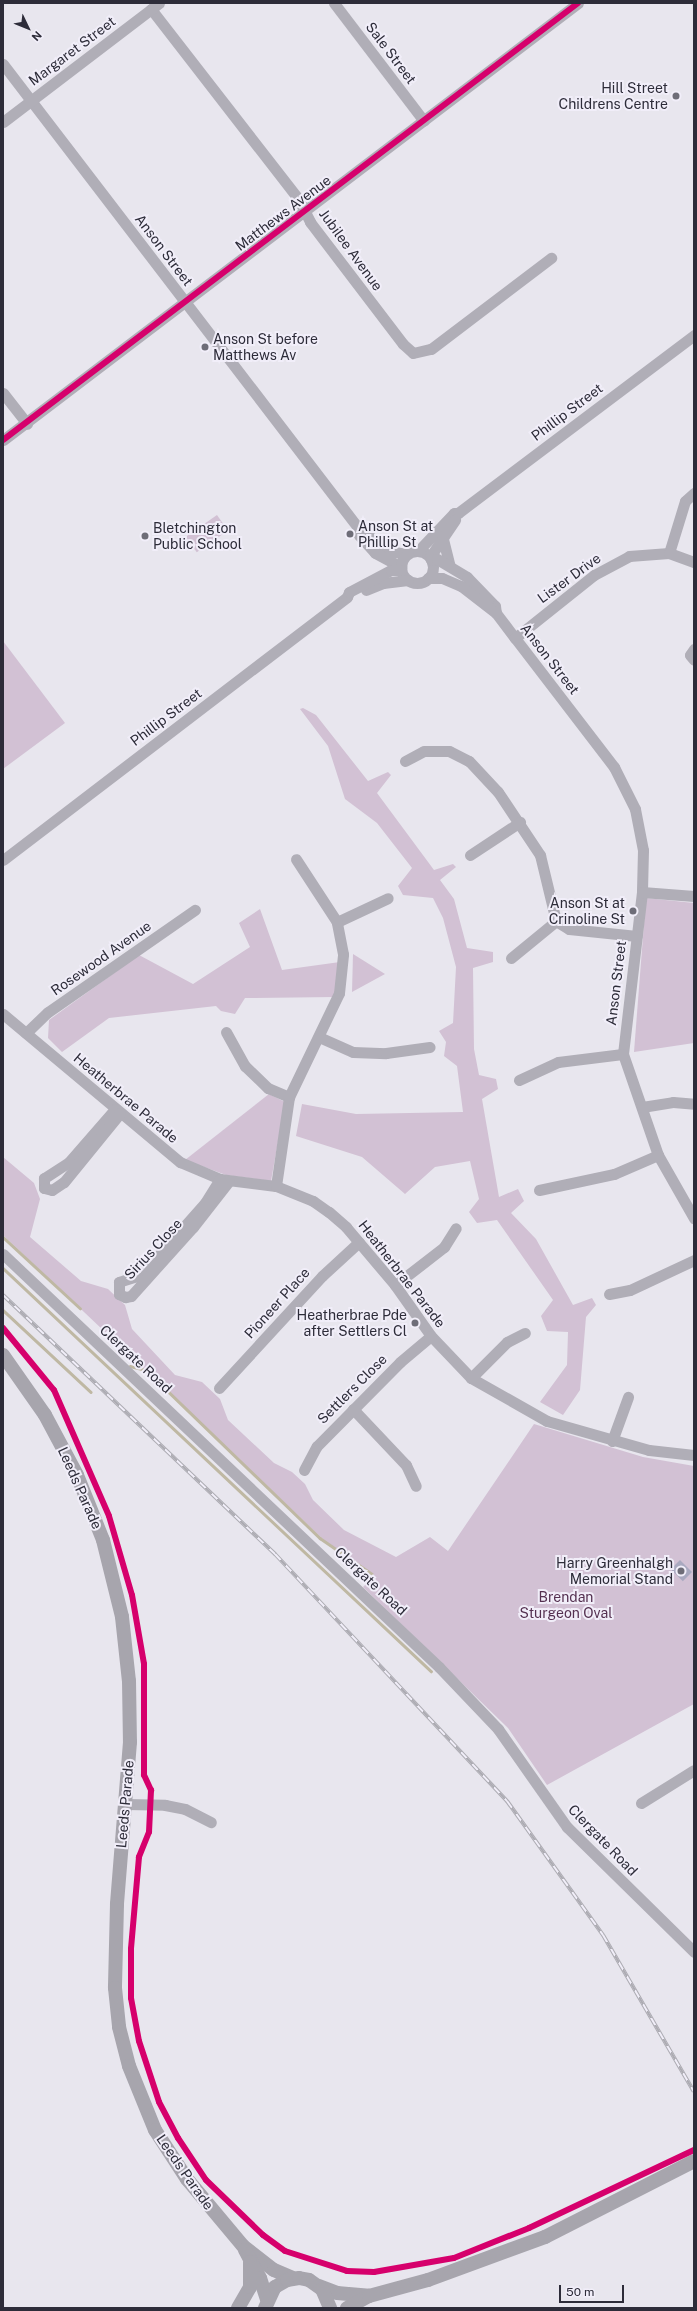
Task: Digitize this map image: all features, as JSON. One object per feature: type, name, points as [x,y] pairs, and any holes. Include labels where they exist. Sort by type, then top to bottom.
[{"type":"main road","name":"Leeds Parade","points":[[3,1355],[29,1389],[66,1454],[88,1500],[106,1552],[122,1617],[129,1681],[130,1742],[115,1950],[117,2011],[128,2066],[143,2106],[170,2155],[243,2246],[274,2270],[293,2278],[309,2280],[318,2286],[337,2293],[369,2296]]},
{"type":"main road","points":[[347,2308],[369,2296],[428,2280],[545,2236],[614,2200],[625,2198],[694,2161]]},
{"type":"main road","name":"Leeds Parade","points":[[243,2246],[250,2262],[260,2278],[266,2302]]},
{"type":"main road","points":[[238,2308],[250,2287],[250,2262]]},
{"type":"main road","points":[[252,2308],[266,2302],[280,2283],[293,2278]]},
{"type":"main road","points":[[318,2286],[327,2297],[330,2308]]},
{"type":"street","name":"Sale Street","points":[[334,3],[424,121]]},
{"type":"street","name":"Matthews Avenue","points":[[3,440],[27,424],[578,3]]},
{"type":"street","name":"Margaret Street","points":[[3,122],[155,6]]},
{"type":"street","name":"Jubilee Avenue","points":[[155,6],[403,344],[414,353],[431,349],[551,258]]},
{"type":"street","name":"Anson Street","points":[[3,64],[359,529],[389,551],[406,554]]},
{"type":"street","name":"Phillip Street","points":[[418,550],[445,521],[458,513],[694,335]]},
{"type":"street","points":[[3,393],[27,424]]},
{"type":"street","points":[[669,553],[685,501],[694,493]]},
{"type":"street","name":"Phillip Street","points":[[431,559],[442,535],[458,513]]},
{"type":"street","name":"Anson Street","points":[[359,529],[359,535],[374,553],[401,569]]},
{"type":"street","points":[[442,535],[450,566]]},
{"type":"street","points":[[418,550],[431,559],[432,569],[428,578],[420,582],[408,580],[401,569],[406,554],[418,550]]},
{"type":"street","points":[[370,580],[376,568],[374,553]]},
{"type":"street","name":"Lister Drive","points":[[515,638],[594,575],[629,556],[669,553],[694,562]]},
{"type":"street","name":"Anson Street","points":[[431,559],[437,559],[450,566],[476,584],[496,606],[496,613]]},
{"type":"street","name":"Phillip Street","points":[[347,597],[349,592],[370,580],[391,570],[401,569]]},
{"type":"street","name":"Anson Street","points":[[428,578],[442,578],[461,586],[496,613],[614,767],[635,809],[643,850],[642,892],[623,1054],[658,1155],[694,1218]]},
{"type":"street","name":"Phillip Street","points":[[3,860],[347,597],[383,583],[408,580]]},
{"type":"street","points":[[694,649],[690,654],[694,660]]},
{"type":"street","points":[[405,762],[424,751],[449,751],[469,761],[498,792],[520,822],[540,855],[556,920],[569,930],[637,936]]},
{"type":"street","points":[[470,855],[520,822]]},
{"type":"street","points":[[276,1186],[289,1097],[339,993],[343,954],[337,922],[296,859]]},
{"type":"street","points":[[642,892],[694,896]]},
{"type":"street","points":[[337,922],[388,898]]},
{"type":"street","name":"Rosewood Avenue","points":[[26,1033],[48,1012],[195,910]]},
{"type":"street","points":[[511,958],[556,920]]},
{"type":"street","name":"Heatherbrae Parade","points":[[3,1014],[180,1162],[225,1180],[276,1186],[313,1201],[346,1227],[395,1284],[431,1336],[471,1378],[547,1421],[612,1441],[650,1450],[694,1455]]},
{"type":"street","points":[[226,1032],[245,1066],[268,1088],[289,1097]]},
{"type":"street","points":[[319,1037],[353,1052],[386,1053],[430,1047]]},
{"type":"street","points":[[519,1080],[558,1062],[623,1054]]},
{"type":"street","points":[[642,1107],[673,1102],[694,1104]]},
{"type":"street","points":[[118,1111],[64,1182],[52,1190],[44,1188],[44,1178],[69,1162],[118,1111]]},
{"type":"street","points":[[539,1190],[614,1174],[658,1155]]},
{"type":"street","name":"Sirius Close","points":[[225,1180],[194,1227],[131,1296],[125,1297],[119,1294],[119,1282],[137,1276],[157,1257],[225,1180]]},
{"type":"street","points":[[395,1284],[444,1247],[456,1228]]},
{"type":"street","name":"Pioneer Place","points":[[219,1388],[322,1276],[359,1242]]},
{"type":"street","name":"Clergate Road","points":[[3,1254],[439,1667],[498,1729],[567,1827],[694,1952]]},
{"type":"street","points":[[609,1294],[630,1290],[694,1260]]},
{"type":"street","points":[[471,1378],[507,1342],[525,1334]]},
{"type":"street","name":"Settlers Close","points":[[304,1470],[317,1446],[353,1409],[431,1336]]},
{"type":"street","points":[[612,1441],[628,1397]]},
{"type":"street","points":[[353,1409],[406,1465],[416,1486]]},
{"type":"street","points":[[641,1803],[694,1770]]},
{"type":"street","points":[[126,1804],[165,1805],[185,1809],[211,1822]]},
{"type":"green space","points":[[217,515],[228,531],[197,552],[186,537]]},
{"type":"green space","points":[[3,641],[65,723],[3,769]]},
{"type":"green space","points":[[303,708],[316,715],[368,781],[388,772],[391,775],[377,793],[434,870],[453,864],[456,867],[440,880],[454,899],[467,948],[493,952],[493,962],[473,968],[474,1049],[479,1075],[496,1079],[498,1089],[482,1099],[499,1197],[518,1189],[524,1201],[511,1213],[536,1239],[573,1305],[592,1298],[596,1305],[586,1317],[580,1390],[563,1415],[540,1402],[567,1365],[568,1332],[547,1331],[541,1316],[553,1300],[497,1220],[477,1223],[469,1212],[479,1199],[470,1161],[435,1167],[405,1194],[362,1157],[296,1136],[302,1104],[356,1114],[463,1112],[457,1066],[444,1056],[446,1042],[439,1031],[453,1023],[456,967],[443,918],[433,898],[403,895],[398,886],[412,868],[377,823],[345,799],[328,746],[300,709]]},
{"type":"green space","points":[[646,898],[694,903],[694,1043],[634,1052]]},
{"type":"green space","points":[[260,909],[282,970],[340,962],[335,997],[245,998],[235,1014],[221,1011],[216,1006],[109,1018],[62,1052],[48,1038],[49,1020],[139,955],[193,984],[250,947],[239,923]]},
{"type":"green space","points":[[353,954],[385,974],[352,992]]},
{"type":"green space","points":[[269,1094],[285,1102],[271,1181],[226,1175],[185,1160]]},
{"type":"green space","name":"Brendan Sturgeon Oval","points":[[3,1157],[34,1183],[40,1199],[30,1237],[81,1281],[108,1289],[125,1305],[132,1329],[175,1375],[202,1382],[220,1399],[228,1420],[274,1463],[292,1472],[305,1484],[313,1500],[344,1530],[396,1557],[430,1537],[448,1551],[534,1424],[643,1457],[694,1466],[694,1704],[547,1785],[508,1728],[363,1587],[368,1582],[3,1235]]},
{"type":"building","name":"Harry Greenhalgh Memorial Stand","points":[[680,1560],[692,1572],[683,1581],[671,1569]]},
{"type":"waterway","points":[[3,1237],[80,1308]]},
{"type":"waterway","points":[[3,1268],[431,1671]]},
{"type":"waterway","points":[[3,1310],[91,1392]]},
{"type":"waterway","points":[[130,1366],[146,1370],[320,1538],[372,1574]]},
{"type":"railway","points":[[3,1295],[275,1554],[507,1801],[603,1935],[694,2092]]},
{"type":"cycle path","points":[[3,440],[578,3]]},
{"type":"cycle path","points":[[3,1328],[54,1390],[109,1516],[132,1595],[144,1664],[144,1775],[151,1790],[149,1832],[139,1857],[131,1949],[131,1998],[139,2041],[159,2102],[178,2138],[206,2180],[263,2235],[285,2251],[347,2271],[374,2272],[454,2258],[529,2228],[694,2150]]},
{"type":"place","name":"Hill Street Childrens Centre","points":[[676,96]]},
{"type":"place","name":"Anson St before Matthews Av","points":[[205,347]]},
{"type":"place","name":"Anson St at Phillip St","points":[[350,534]]},
{"type":"place","name":"Bletchington Public School","points":[[145,536]]},
{"type":"place","name":"Anson St at Crinoline St","points":[[633,911]]},
{"type":"place","name":"Heatherbrae Pde after Settlers Cl","points":[[415,1323]]},
{"type":"place","name":"Harry Greenhalgh Memorial Stand","points":[[681,1571]]}]
